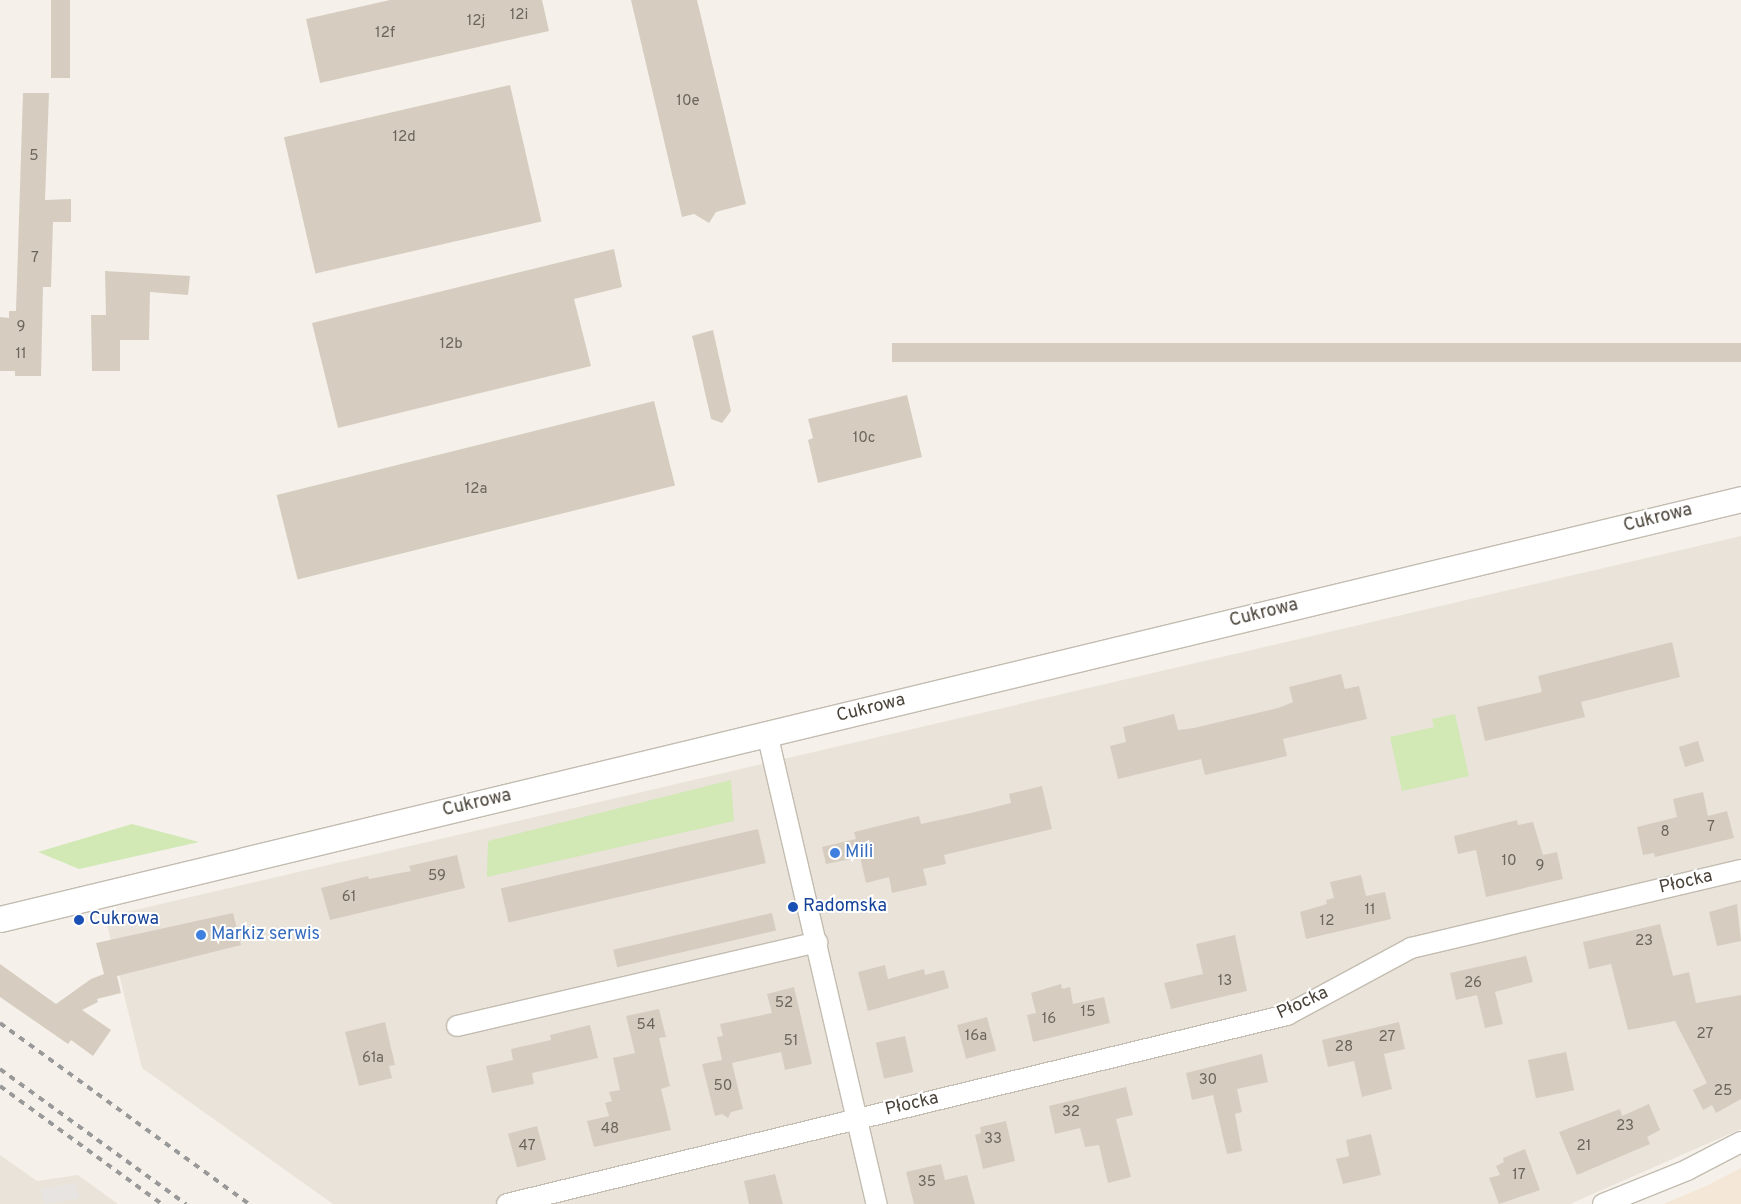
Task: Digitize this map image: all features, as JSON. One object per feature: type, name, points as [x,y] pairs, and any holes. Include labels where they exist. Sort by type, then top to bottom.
[{"type":"street","name":"Cukrowa","points":[[0,919],[1741,499]]},
{"type":"street","points":[[767,733],[877,1204]]},
{"type":"street","name":"Płocka","points":[[857,1118],[1287,1015],[1411,948],[1741,870]]},
{"type":"street","points":[[457,1026],[817,942]]},
{"type":"street","points":[[507,1204],[857,1118]]},
{"type":"street","points":[[1602,1204],[1686,1170],[1741,1142]]},
{"type":"shaded area","points":[[1741,536],[1741,1129],[1570,1204],[333,1204],[142,1068],[105,917]]},
{"type":"shaded area","points":[[0,1155],[37,1181],[78,1175],[118,1204],[0,1204]]},
{"type":"shaded area","points":[[1741,1168],[1741,1204],[1663,1204],[1704,1187]]},
{"type":"shaded area","points":[[75,1182],[79,1198],[44,1204],[41,1190]]},
{"type":"green space","points":[[1455,714],[1469,776],[1402,791],[1390,737],[1434,727],[1432,719]]},
{"type":"green space","points":[[731,780],[734,821],[487,877],[488,841]]},
{"type":"green space","points":[[132,824],[199,842],[79,869],[38,852]]},
{"type":"building","points":[[51,0],[70,0],[70,78],[51,78]]},
{"type":"building","points":[[390,0],[542,0],[549,31],[320,83],[306,19]]},
{"type":"building","points":[[631,0],[697,0],[746,204],[716,212],[709,223],[694,214],[682,217]]},
{"type":"building","points":[[510,85],[541,221],[315,274],[284,137]]},
{"type":"building","points":[[23,93],[49,93],[45,200],[71,199],[71,222],[53,222],[51,287],[43,287],[41,376],[15,376],[15,371],[0,371],[0,317],[9,318],[9,311],[16,311]]},
{"type":"building","points":[[614,249],[622,287],[574,299],[591,366],[338,428],[312,323]]},
{"type":"building","points":[[105,271],[190,276],[188,295],[150,292],[149,340],[120,340],[120,371],[92,371],[91,315],[106,315]]},
{"type":"building","points":[[713,330],[731,411],[722,423],[711,419],[692,336]]},
{"type":"building","points":[[892,343],[1741,343],[1741,362],[892,362]]},
{"type":"building","points":[[907,395],[922,457],[818,483],[808,440],[813,438],[808,419]]},
{"type":"building","points":[[654,401],[675,485],[298,580],[277,495]]},
{"type":"building","points":[[1672,642],[1680,677],[1581,702],[1585,717],[1485,741],[1477,707],[1542,692],[1538,676]]},
{"type":"building","points":[[1341,674],[1345,689],[1359,686],[1367,719],[1283,739],[1287,756],[1205,775],[1201,759],[1118,779],[1110,746],[1126,742],[1123,727],[1174,714],[1178,730],[1278,708],[1293,702],[1289,687]]},
{"type":"building","points":[[1698,741],[1704,761],[1685,767],[1679,747]]},
{"type":"building","points":[[1042,786],[1052,829],[944,855],[946,864],[923,869],[927,885],[892,893],[889,877],[866,883],[860,857],[826,864],[822,847],[856,839],[854,832],[919,816],[921,824],[971,813],[1011,803],[1009,794]]},
{"type":"building","points":[[1703,792],[1708,816],[1727,811],[1734,838],[1655,857],[1654,853],[1643,855],[1637,827],[1677,817],[1673,799]]},
{"type":"building","points":[[1517,820],[1518,825],[1533,822],[1543,855],[1557,852],[1563,879],[1486,897],[1476,850],[1458,854],[1454,836]]},
{"type":"building","points":[[758,829],[766,863],[509,922],[501,888]]},
{"type":"building","points":[[457,855],[465,888],[330,920],[321,888],[368,876],[369,879],[411,871],[409,866]]},
{"type":"building","points":[[1361,875],[1366,896],[1385,892],[1391,919],[1306,939],[1300,912],[1327,904],[1326,900],[1334,898],[1330,882]]},
{"type":"building","points":[[1737,904],[1741,941],[1717,946],[1709,912]]},
{"type":"building","points":[[233,913],[241,945],[117,976],[121,993],[97,999],[98,1002],[82,1010],[111,1030],[93,1056],[71,1040],[68,1044],[0,997],[0,964],[56,1004],[91,979],[104,974],[96,943]]},
{"type":"building","points":[[772,913],[776,931],[617,967],[613,950]]},
{"type":"building","points":[[1660,924],[1673,976],[1689,972],[1696,1003],[1741,995],[1741,1099],[1716,1113],[1712,1105],[1703,1110],[1693,1090],[1707,1083],[1675,1021],[1628,1030],[1611,964],[1589,969],[1583,942]]},
{"type":"building","points":[[1235,935],[1247,991],[1171,1009],[1164,983],[1203,974],[1196,944]]},
{"type":"building","points":[[1526,956],[1533,982],[1495,992],[1503,1024],[1485,1028],[1477,995],[1456,1000],[1450,973]]},
{"type":"building","points":[[885,965],[888,979],[924,969],[925,975],[944,970],[949,988],[868,1011],[858,972]]},
{"type":"building","points":[[1061,984],[1062,989],[1070,987],[1073,1004],[1104,997],[1110,1023],[1033,1042],[1027,1015],[1036,1013],[1031,993]]},
{"type":"building","points":[[794,987],[812,1064],[785,1070],[781,1052],[732,1063],[743,1109],[731,1112],[728,1118],[722,1114],[715,1116],[702,1064],[722,1060],[717,1037],[723,1036],[720,1024],[772,1013],[767,994]]},
{"type":"building","points":[[659,1009],[666,1037],[659,1038],[670,1086],[661,1089],[671,1130],[594,1147],[587,1121],[609,1116],[605,1103],[612,1101],[609,1092],[620,1090],[613,1058],[635,1053],[626,1016]]},
{"type":"building","points":[[987,1017],[996,1051],[966,1059],[957,1025]]},
{"type":"building","points":[[385,1022],[395,1065],[389,1066],[392,1078],[359,1086],[345,1032]]},
{"type":"building","points":[[1399,1022],[1405,1049],[1384,1054],[1392,1089],[1362,1097],[1354,1061],[1328,1067],[1322,1040]]},
{"type":"building","points":[[590,1025],[598,1058],[532,1073],[534,1084],[492,1093],[486,1066],[513,1060],[511,1049],[551,1040],[550,1035]]},
{"type":"building","points":[[905,1036],[913,1072],[884,1079],[876,1043]]},
{"type":"building","points":[[1566,1052],[1574,1090],[1536,1098],[1528,1060]]},
{"type":"building","points":[[1262,1054],[1268,1082],[1237,1089],[1242,1112],[1235,1114],[1242,1151],[1227,1154],[1213,1095],[1192,1100],[1186,1073]]},
{"type":"building","points":[[1126,1087],[1133,1115],[1116,1119],[1131,1177],[1108,1183],[1099,1145],[1085,1147],[1080,1128],[1055,1134],[1049,1106]]},
{"type":"building","points":[[1649,1104],[1660,1130],[1647,1137],[1650,1144],[1577,1175],[1559,1132],[1620,1109],[1622,1116]]},
{"type":"building","points":[[1006,1121],[1015,1161],[983,1169],[975,1135],[981,1133],[980,1127]]},
{"type":"building","points":[[537,1126],[546,1160],[517,1168],[508,1134]]},
{"type":"building","points":[[1371,1134],[1381,1175],[1343,1184],[1336,1159],[1349,1156],[1346,1140]]},
{"type":"building","points":[[1525,1149],[1540,1190],[1499,1204],[1489,1178],[1500,1175],[1496,1166],[1504,1162],[1503,1158]]},
{"type":"building","points":[[941,1164],[945,1180],[967,1175],[975,1204],[914,1204],[906,1172]]},
{"type":"building","points":[[775,1174],[783,1204],[749,1204],[744,1181]]},
{"type":"railway","points":[[0,1023],[249,1204]]},
{"type":"railway","points":[[0,1069],[186,1204]]},
{"type":"railway","points":[[0,1086],[162,1204]]},
{"type":"place","name":"Mili","points":[[835,853]]},
{"type":"place","name":"Radomska","points":[[793,907]]},
{"type":"place","name":"Cukrowa","points":[[79,920]]},
{"type":"place","name":"Markiz serwis","points":[[201,935]]}]
